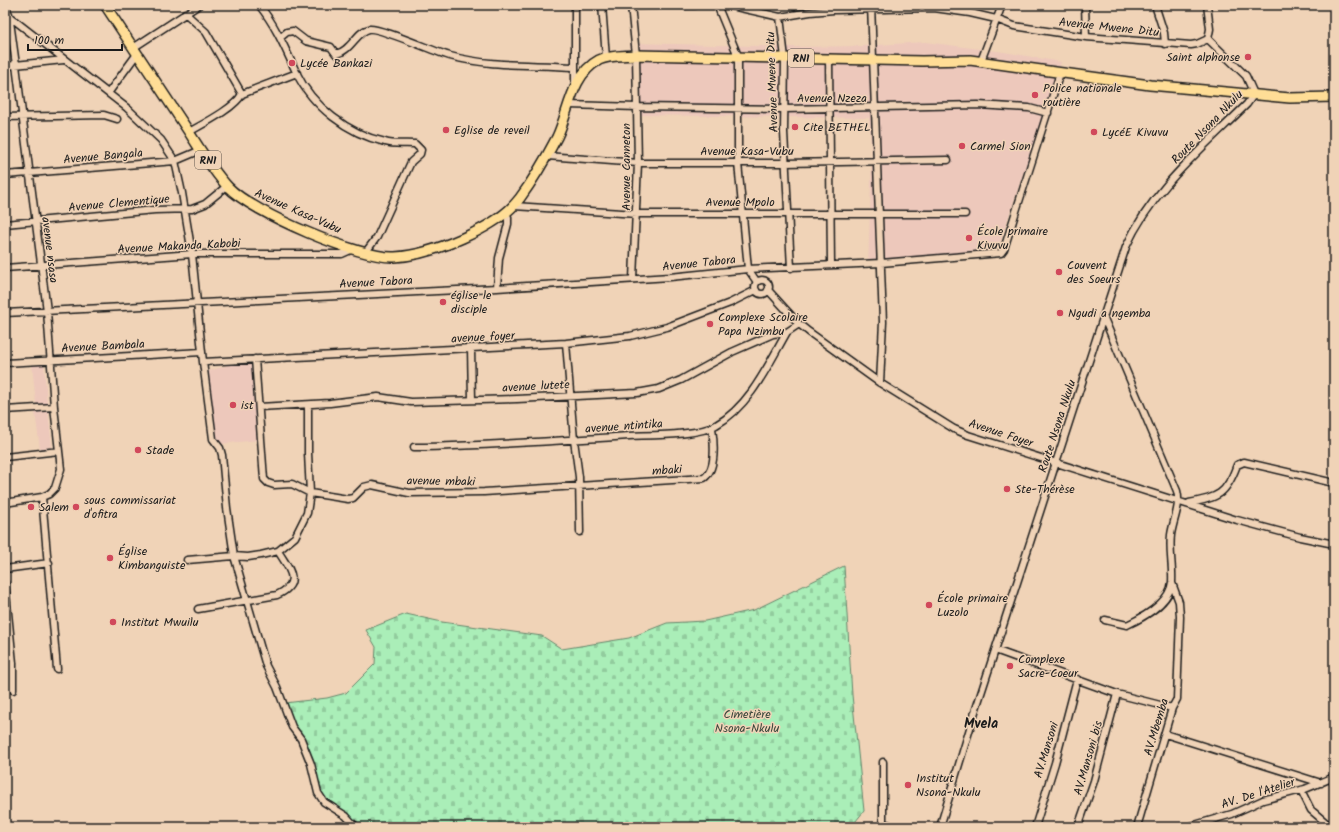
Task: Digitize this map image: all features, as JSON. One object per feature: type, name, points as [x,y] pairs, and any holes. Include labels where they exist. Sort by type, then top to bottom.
[{"type":"highway","name":"Avenue Kasa-Vubu","points":[[105,5],[201,150],[227,186],[242,200],[259,210],[303,230],[365,253]]},
{"type":"highway","name":"RN1","points":[[365,253],[394,257],[422,252],[484,228],[505,215],[514,206],[547,156],[558,135],[575,88],[590,67],[606,58],[636,55],[981,61],[1150,85],[1290,98],[1334,97]]},
{"type":"street","points":[[5,5],[7,14],[64,60],[109,92],[155,134],[175,161],[192,254],[203,362],[213,439],[220,448],[222,454],[227,508],[234,556],[266,666],[277,687],[292,727],[301,739],[311,764],[318,793],[324,802],[346,816],[356,827]]},
{"type":"street","points":[[109,92],[135,51],[185,13],[199,5]]},
{"type":"street","points":[[259,5],[281,37],[297,73],[316,102],[330,114],[367,137],[386,143],[415,144],[421,150],[420,154],[411,162],[377,237],[365,253]]},
{"type":"street","points":[[575,5],[575,88]]},
{"type":"street","points":[[602,5],[606,58]]},
{"type":"street","points":[[632,5],[695,5]]},
{"type":"street","name":"Avenue Canneton","points":[[632,5],[638,107],[637,214],[633,279]]},
{"type":"street","points":[[717,5],[738,56],[738,163],[748,269]]},
{"type":"street","points":[[727,5],[780,18]]},
{"type":"street","points":[[981,61],[1002,5]]},
{"type":"street","points":[[1085,5],[1086,37]]},
{"type":"street","points":[[1155,5],[1164,33],[1165,44]]},
{"type":"street","points":[[1207,5],[1210,29],[1208,39],[1246,76],[1254,94]]},
{"type":"street","points":[[871,7],[884,322],[880,383]]},
{"type":"street","name":"Avenue Mwene Ditu","points":[[791,268],[784,109],[785,58],[780,18],[810,12],[871,7],[934,8],[970,13],[996,19],[1014,26],[1086,37],[1194,45],[1208,39]]},
{"type":"street","points":[[185,13],[206,32],[228,71],[240,88],[242,94]]},
{"type":"street","name":"avenue nsasa","points":[[7,14],[16,65],[21,116],[46,311],[58,451],[61,469],[55,488],[42,498]]},
{"type":"street","points":[[281,37],[291,31],[306,41],[331,47],[336,54],[352,45],[365,31],[371,28],[432,50],[468,60],[574,67]]},
{"type":"street","points":[[829,58],[831,265]]},
{"type":"street","points":[[5,66],[64,60]]},
{"type":"street","points":[[189,132],[224,111],[240,98],[242,94],[297,73]]},
{"type":"street","points":[[1048,114],[1060,73]]},
{"type":"street","name":"Route Nsona Nkulu","points":[[940,827],[1126,247],[1145,212],[1162,190],[1248,104],[1254,94]]},
{"type":"street","name":"Avenue Nzeza","points":[[568,105],[784,109],[978,105],[1029,108],[1048,114]]},
{"type":"street","name":"Avenue Tabora","points":[[5,313],[496,288],[670,277],[748,269],[881,263],[999,253],[1004,249],[1048,114]]},
{"type":"street","points":[[5,117],[104,115],[117,119]]},
{"type":"street","name":"Avenue Bangala","points":[[5,175],[175,161],[192,156],[201,150]]},
{"type":"street","name":"Avenue Kasa-Vubu","points":[[547,156],[638,163],[786,163],[948,160]]},
{"type":"street","name":"Avenue Clementique","points":[[5,224],[154,210],[184,210],[205,204],[227,186]]},
{"type":"street","name":"Avenue Mpolo","points":[[514,206],[637,214],[965,214]]},
{"type":"street","points":[[496,288],[500,255],[508,224],[508,217],[505,215]]},
{"type":"street","name":"Avenue Makanda Kabobi","points":[[5,268],[192,254],[342,254],[354,248]]},
{"type":"street","name":"Avenue Tabora","points":[[748,269],[757,282]]},
{"type":"street","points":[[762,280],[766,282],[768,290],[762,294],[756,290],[755,286],[757,282],[762,280]]},
{"type":"street","name":"avenue foyer","points":[[203,362],[566,344],[630,336],[667,327],[730,303],[756,290]]},
{"type":"street","name":"Avenue Foyer","points":[[768,290],[799,324],[880,383],[954,429],[1237,520],[1300,537],[1334,544]]},
{"type":"street","points":[[1103,316],[1180,501],[1171,535],[1172,583],[1167,595],[1160,603],[1127,625],[1105,620]]},
{"type":"street","name":"avenue lutete","points":[[259,407],[308,405],[378,397],[411,402],[659,390],[676,383],[732,352],[774,334],[787,332],[799,324]]},
{"type":"street","points":[[712,428],[742,404],[762,377],[787,332]]},
{"type":"street","points":[[566,344],[569,395],[579,477],[580,532]]},
{"type":"street","points":[[471,348],[472,400]]},
{"type":"street","name":"Avenue Bambala","points":[[5,363],[202,352]]},
{"type":"street","points":[[255,359],[259,407]]},
{"type":"street","points":[[187,560],[234,556],[248,557],[278,551],[295,537],[307,513],[310,493],[308,405]]},
{"type":"street","points":[[5,410],[54,406]]},
{"type":"street","name":"avenue mbaki","points":[[259,407],[264,479],[268,483],[274,485],[292,484],[310,493],[348,499],[353,498],[364,487],[372,485],[409,493],[484,492],[578,486]]},
{"type":"street","name":"avenue ntintika","points":[[414,447],[511,444],[574,440],[679,433],[712,428]]},
{"type":"street","name":"mbaki","points":[[578,486],[704,478],[708,475],[712,465],[712,428]]},
{"type":"street","points":[[5,457],[58,451]]},
{"type":"street","points":[[1187,503],[1214,498],[1221,495],[1232,480],[1237,465],[1244,462],[1334,483]]},
{"type":"street","points":[[5,503],[42,498],[49,563],[57,669]]},
{"type":"street","points":[[198,610],[246,599],[277,595],[291,586],[292,576],[278,551]]},
{"type":"street","points":[[5,569],[49,563]]},
{"type":"street","name":"AV.Mbemba","points":[[1137,827],[1172,708],[1177,699],[1180,617],[1179,602],[1172,583]]},
{"type":"street","points":[[5,584],[13,663],[13,690]]},
{"type":"street","points":[[996,650],[1117,694],[1172,708]]},
{"type":"street","name":"AV.Mansoni","points":[[1034,827],[1055,763],[1077,679]]},
{"type":"street","name":"AV.Mansoni bis","points":[[1078,827],[1094,781],[1117,694]]},
{"type":"street","points":[[1165,734],[1321,783]]},
{"type":"street","points":[[883,762],[883,822],[893,827]]},
{"type":"street","name":"AV. De l'Atelier","points":[[1188,827],[1232,814],[1264,800],[1301,790],[1334,777]]},
{"type":"street","points":[[1301,790],[1311,810],[1331,827]]},
{"type":"shaded area","points":[[925,42],[1004,52],[1061,62],[998,248],[968,258],[868,267],[872,156],[869,118],[633,115],[630,43],[795,47],[861,46]]},
{"type":"shaded area","name":"ist","points":[[251,362],[253,365],[258,440],[221,444],[216,438],[206,372],[235,363]]},
{"type":"shaded area","points":[[44,364],[47,403],[36,404],[32,365]]},
{"type":"shaded area","points":[[48,410],[52,447],[40,449],[35,412]]},
{"type":"green space","name":"Cimetière Nsona-Nkulu","points":[[844,566],[852,695],[864,811],[851,827],[358,827],[323,799],[285,703],[327,698],[346,693],[375,664],[376,647],[366,630],[406,614],[442,622],[542,636],[562,649],[629,638],[667,623],[705,621],[754,610]]},
{"type":"place","name":"Saint alphonse","points":[[1248,57]]},
{"type":"place","name":"Lycée Bankazi","points":[[292,63]]},
{"type":"place","name":"Police nationale routière","points":[[1035,95]]},
{"type":"place","name":"Cite BETHEL","points":[[795,127]]},
{"type":"place","name":"Eglise de reveil","points":[[446,130]]},
{"type":"place","name":"LycéE Kivuvu","points":[[1094,132]]},
{"type":"place","name":"Carmel Sion","points":[[962,146]]},
{"type":"place","name":"École primaire Kivuvu","points":[[969,238]]},
{"type":"place","name":"Couvent des Soeurs","points":[[1059,272]]},
{"type":"place","name":"église le disciple","points":[[443,302]]},
{"type":"place","name":"Ngudi a ngemba","points":[[1060,313]]},
{"type":"place","name":"Complexe Scolaire Papa Nzimbu","points":[[710,324]]},
{"type":"place","name":"ist","points":[[233,405]]},
{"type":"place","name":"Stade","points":[[138,450]]},
{"type":"place","name":"Ste-Thérèse","points":[[1007,489]]},
{"type":"place","name":"Salem","points":[[31,507]]},
{"type":"place","name":"sous commissariat d'ofitra","points":[[76,507]]},
{"type":"place","name":"Église Kimbanguiste","points":[[110,558]]},
{"type":"place","name":"École primaire Luzolo","points":[[929,605]]},
{"type":"place","name":"Institut Mwuilu","points":[[113,622]]},
{"type":"place","name":"Complexe Sacre-Coeur","points":[[1010,666]]},
{"type":"place","name":"Institut Nsona-Nkulu","points":[[908,785]]},
{"type":"district","name":"Mvela","points":[[981,723]]}]
